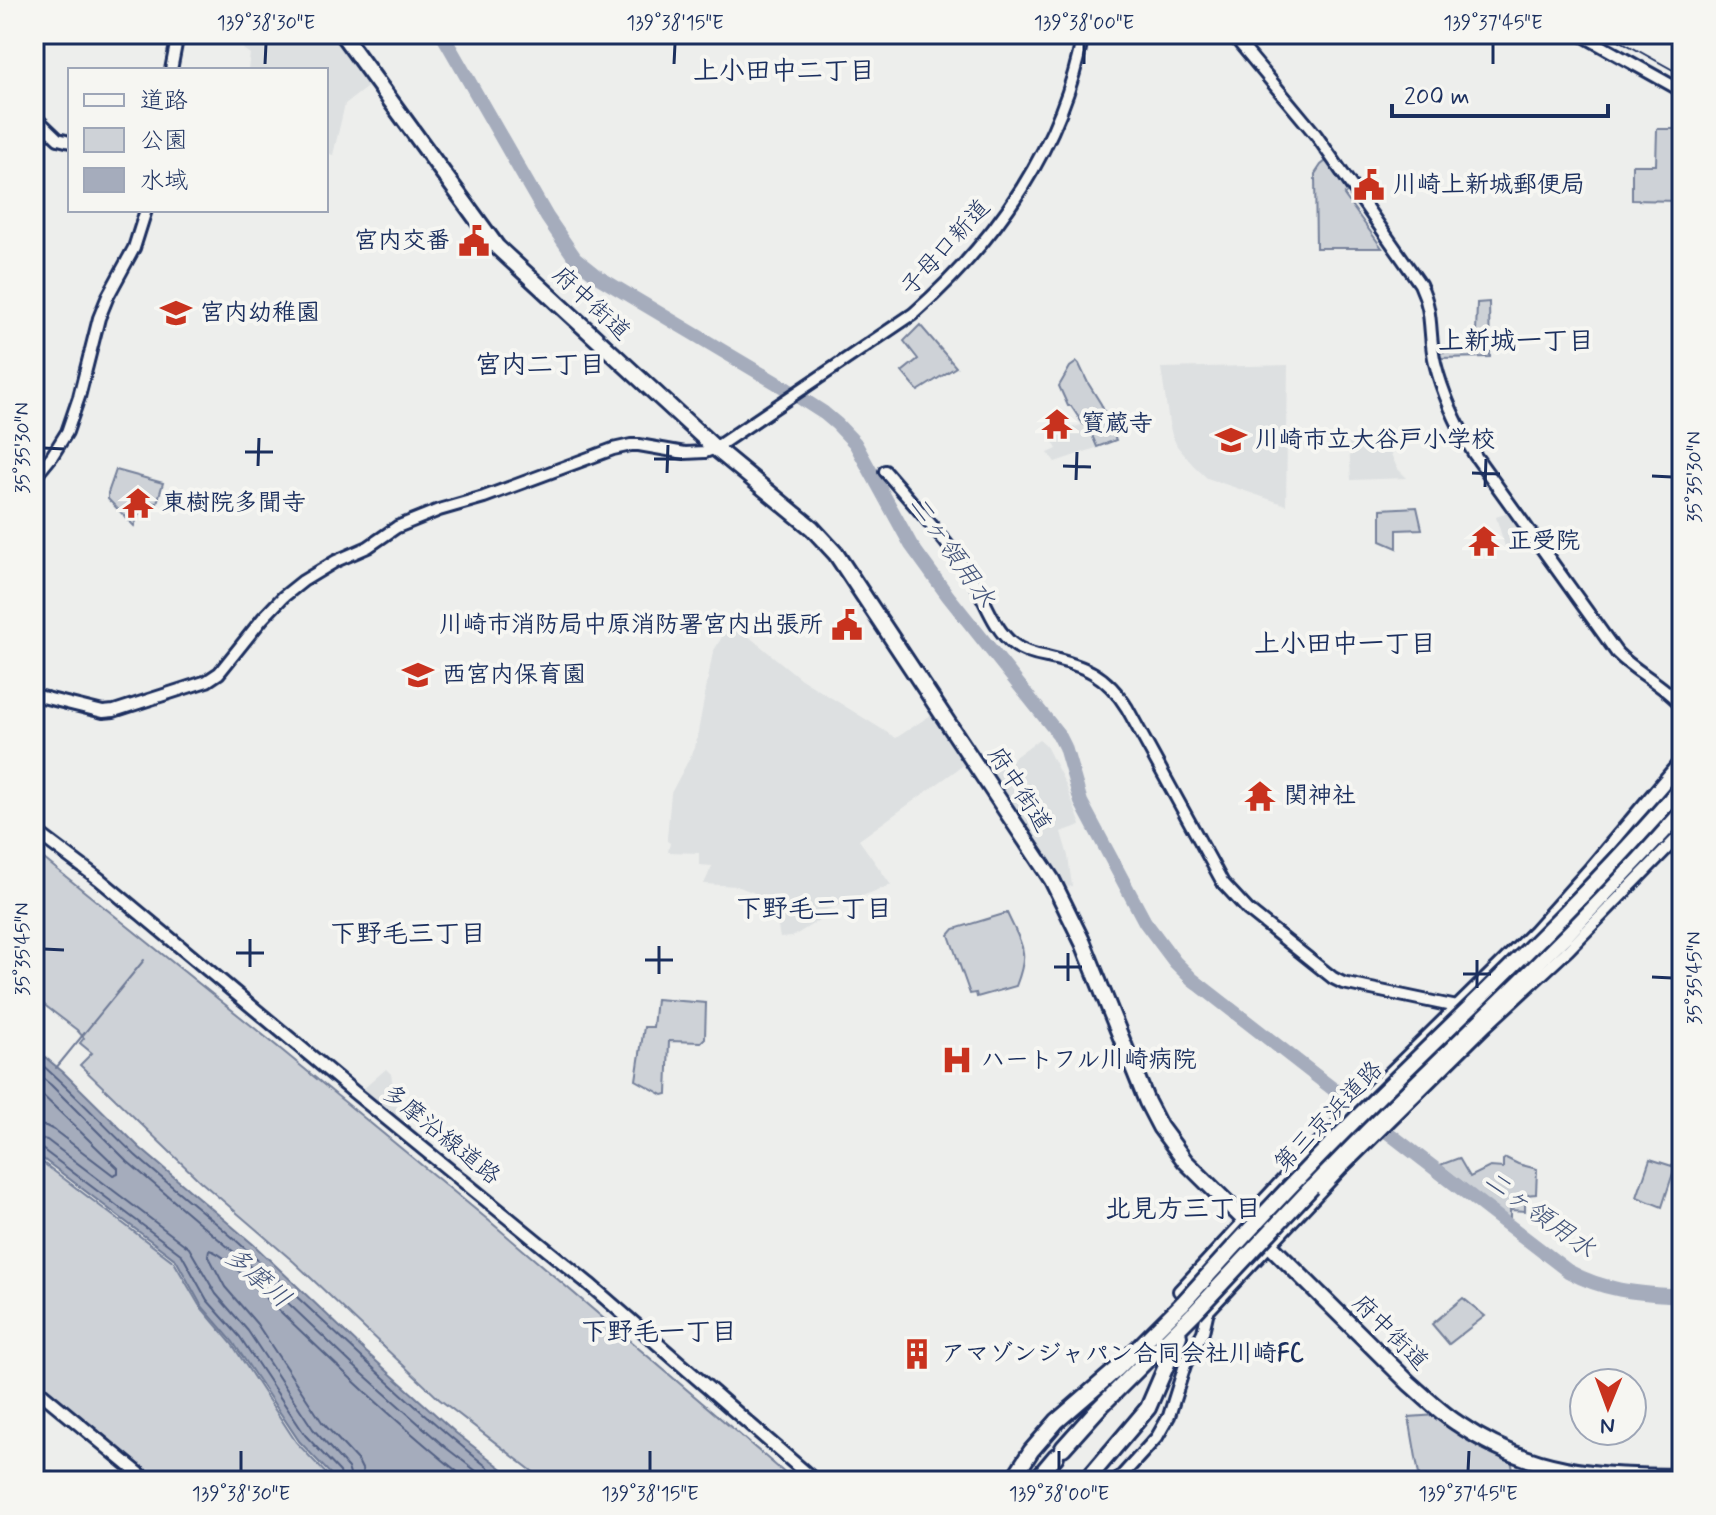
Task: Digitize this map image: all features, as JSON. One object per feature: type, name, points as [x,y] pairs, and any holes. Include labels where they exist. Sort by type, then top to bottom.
[{"type":"highway","name":"府中街道","points":[[342,34],[497,247],[715,448],[812,528],[836,554],[1052,880],[1077,927],[1134,1072],[1160,1127],[1185,1161],[1409,1383],[1445,1415],[1474,1435],[1528,1460],[1579,1473],[1682,1477]]},
{"type":"highway","points":[[1623,852],[1682,767]]},
{"type":"highway","name":"第三京浜道路","points":[[1035,1481],[1097,1410],[1184,1325],[1256,1224],[1368,1107],[1548,929],[1682,788]]},
{"type":"highway","name":"第三京浜道路","points":[[1012,1481],[1031,1451],[1057,1421],[1125,1361],[1195,1306],[1380,1116],[1568,933],[1682,812]]},
{"type":"highway","points":[[1568,933],[1620,890],[1682,826]]},
{"type":"highway","points":[[1092,1474],[1148,1408],[1184,1325]]},
{"type":"main road","name":"多摩沿線道路","points":[[34,830],[99,879],[589,1284],[815,1481]]},
{"type":"main road","points":[[34,1387],[148,1481]]},
{"type":"street","points":[[171,68],[178,34]]},
{"type":"street","name":"子母口新道","points":[[715,448],[913,314],[941,290],[990,235],[1033,170],[1054,126],[1069,87],[1083,34]]},
{"type":"street","points":[[1232,34],[1340,166],[1420,284],[1429,306],[1434,361],[1445,397],[1474,454],[1617,653],[1669,691],[1682,706]]},
{"type":"street","points":[[1580,34],[1682,91]]},
{"type":"street","points":[[34,116],[58,139],[68,142]]},
{"type":"street","points":[[34,478],[67,432],[99,318],[134,248],[145,212]]},
{"type":"street","points":[[34,695],[103,712],[207,681],[219,673],[263,618],[291,591],[336,561],[368,547],[397,527],[613,449],[639,445],[695,453],[715,448]]},
{"type":"street","points":[[885,471],[974,581],[998,627],[1014,645],[1024,651],[1086,668],[1114,689],[1223,883],[1248,910],[1333,978],[1352,985],[1457,1007]]},
{"type":"street","points":[[1117,1481],[1157,1437],[1169,1416],[1179,1380],[1203,1332],[1195,1306],[1244,1221],[1351,1110],[1534,931],[1682,759]]},
{"type":"street","points":[[1262,1238],[1306,1177],[1577,903],[1682,788]]},
{"type":"street","points":[[1195,1306],[1404,1089],[1567,927],[1682,805]]},
{"type":"street","points":[[1195,1306],[1200,1299],[1200,1290],[1369,1141],[1568,950],[1682,833]]},
{"type":"shaded area","points":[[254,34],[332,34],[370,85],[345,104],[333,155],[328,154],[328,68],[248,68],[250,54],[243,49]]},
{"type":"shaded area","name":"川崎市立大谷戸小学校","points":[[1288,365],[1286,505],[1207,478],[1193,465],[1172,435],[1161,368]]},
{"type":"shaded area","points":[[1085,424],[1096,448],[1055,462],[1048,453],[1057,449],[1050,437]]},
{"type":"shaded area","points":[[1385,440],[1397,468],[1407,478],[1351,480],[1349,443]]},
{"type":"shaded area","points":[[1511,512],[1529,541],[1507,553],[1496,517]]},
{"type":"shaded area","points":[[731,622],[801,679],[896,738],[931,715],[965,764],[859,840],[891,885],[826,910],[821,919],[792,937],[780,938],[773,912],[757,894],[737,886],[704,884],[712,866],[699,865],[699,853],[668,852],[671,793],[695,748],[713,652]]},
{"type":"shaded area","points":[[1039,739],[1045,744],[1065,783],[1081,825],[1061,832],[1072,886],[1066,887],[991,775]]},
{"type":"shaded area","points":[[386,1069],[391,1074],[398,1113],[392,1118],[364,1094],[363,1089]]},
{"type":"green space","points":[[1657,129],[1678,129],[1677,201],[1632,200],[1632,165],[1656,165]]},
{"type":"green space","points":[[1330,158],[1351,189],[1344,195],[1382,248],[1316,248],[1315,174]]},
{"type":"green space","points":[[1489,302],[1490,357],[1440,358],[1439,352],[1472,351],[1477,303]]},
{"type":"green space","points":[[920,325],[956,367],[918,391],[902,372],[918,359],[904,341]]},
{"type":"green space","points":[[1077,362],[1101,404],[1116,440],[1097,447],[1088,426],[1068,406],[1059,386],[1070,367]]},
{"type":"green space","points":[[116,470],[163,483],[157,503],[144,502],[134,526],[108,499]]},
{"type":"green space","points":[[1417,507],[1422,529],[1397,530],[1397,548],[1381,541],[1381,509]]},
{"type":"green space","points":[[34,851],[487,1219],[794,1481],[545,1481],[439,1399],[294,1262],[200,1181],[80,1065],[92,1053],[80,1043],[84,1038],[34,997]]},
{"type":"green space","points":[[1007,913],[1020,941],[1023,956],[1016,986],[977,997],[976,993],[970,994],[949,935],[954,929]]},
{"type":"green space","points":[[656,999],[706,1003],[705,1038],[701,1042],[669,1041],[667,1094],[663,1095],[636,1080],[644,1027],[653,1027]]},
{"type":"green space","points":[[34,1156],[174,1262],[199,1305],[232,1344],[296,1442],[333,1481],[159,1481],[34,1378]]},
{"type":"green space","points":[[1459,1158],[1470,1177],[1490,1167],[1503,1168],[1506,1158],[1537,1169],[1536,1194],[1525,1195],[1525,1211],[1510,1210],[1510,1220],[1440,1165]]},
{"type":"green space","points":[[1650,1159],[1675,1167],[1662,1207],[1637,1197]]},
{"type":"green space","points":[[1463,1298],[1485,1316],[1449,1344],[1432,1324]]},
{"type":"green space","points":[[1437,1415],[1511,1459],[1514,1476],[1482,1481],[1420,1481],[1409,1417]]},
{"type":"water","name":"多摩川","points":[[34,1048],[63,1072],[140,1148],[254,1245],[456,1433],[518,1481],[337,1481],[299,1441],[233,1342],[201,1305],[176,1260],[34,1152]]},
{"type":"waterway","name":"二ヶ領用水","points":[[442,34],[547,217],[575,258],[600,278],[824,413],[855,443],[911,545],[1059,735],[1081,802],[1145,922],[1175,962],[1192,979],[1351,1103]]},
{"type":"waterway","points":[[56,1068],[144,960]]},
{"type":"waterway","name":"二ヶ領用水","points":[[1386,1131],[1568,1271],[1610,1287],[1682,1296]]},
{"type":"waterway","points":[[34,1467],[80,1481]]},
{"type":"waterway","points":[[609,1477],[632,1481]]},
{"type":"railway","points":[[1608,34],[1682,75]]},
{"type":"place","name":"川崎上新城郵便局","points":[[1369,185]]},
{"type":"place","name":"宮内交番","points":[[474,241]]},
{"type":"place","name":"宮内幼稚園","points":[[176,313]]},
{"type":"place","name":"寳蔵寺","points":[[1057,424]]},
{"type":"place","name":"川崎市立大谷戸小学校","points":[[1231,440]]},
{"type":"place","name":"東樹院多聞寺","points":[[138,503]]},
{"type":"place","name":"正受院","points":[[1484,541]]},
{"type":"place","name":"川崎市消防局中原消防署宮内出張所","points":[[847,625]]},
{"type":"place","name":"西宮内保育園","points":[[418,675]]},
{"type":"place","name":"関神社","points":[[1260,796]]},
{"type":"place","name":"ハートフル川崎病院","points":[[957,1060]]},
{"type":"place","name":"アマゾンジャパン合同会社川崎FC","points":[[917,1354]]},
{"type":"district","name":"上小田中二丁目","points":[[784,72]]},
{"type":"district","name":"上新城一丁目","points":[[1516,342]]},
{"type":"district","name":"宮内二丁目","points":[[540,366]]},
{"type":"district","name":"上小田中一丁目","points":[[1345,645]]},
{"type":"district","name":"下野毛二丁目","points":[[814,910]]},
{"type":"district","name":"下野毛三丁目","points":[[408,935]]},
{"type":"district","name":"北見方三丁目","points":[[1183,1210]]},
{"type":"district","name":"下野毛一丁目","points":[[659,1333]]}]
